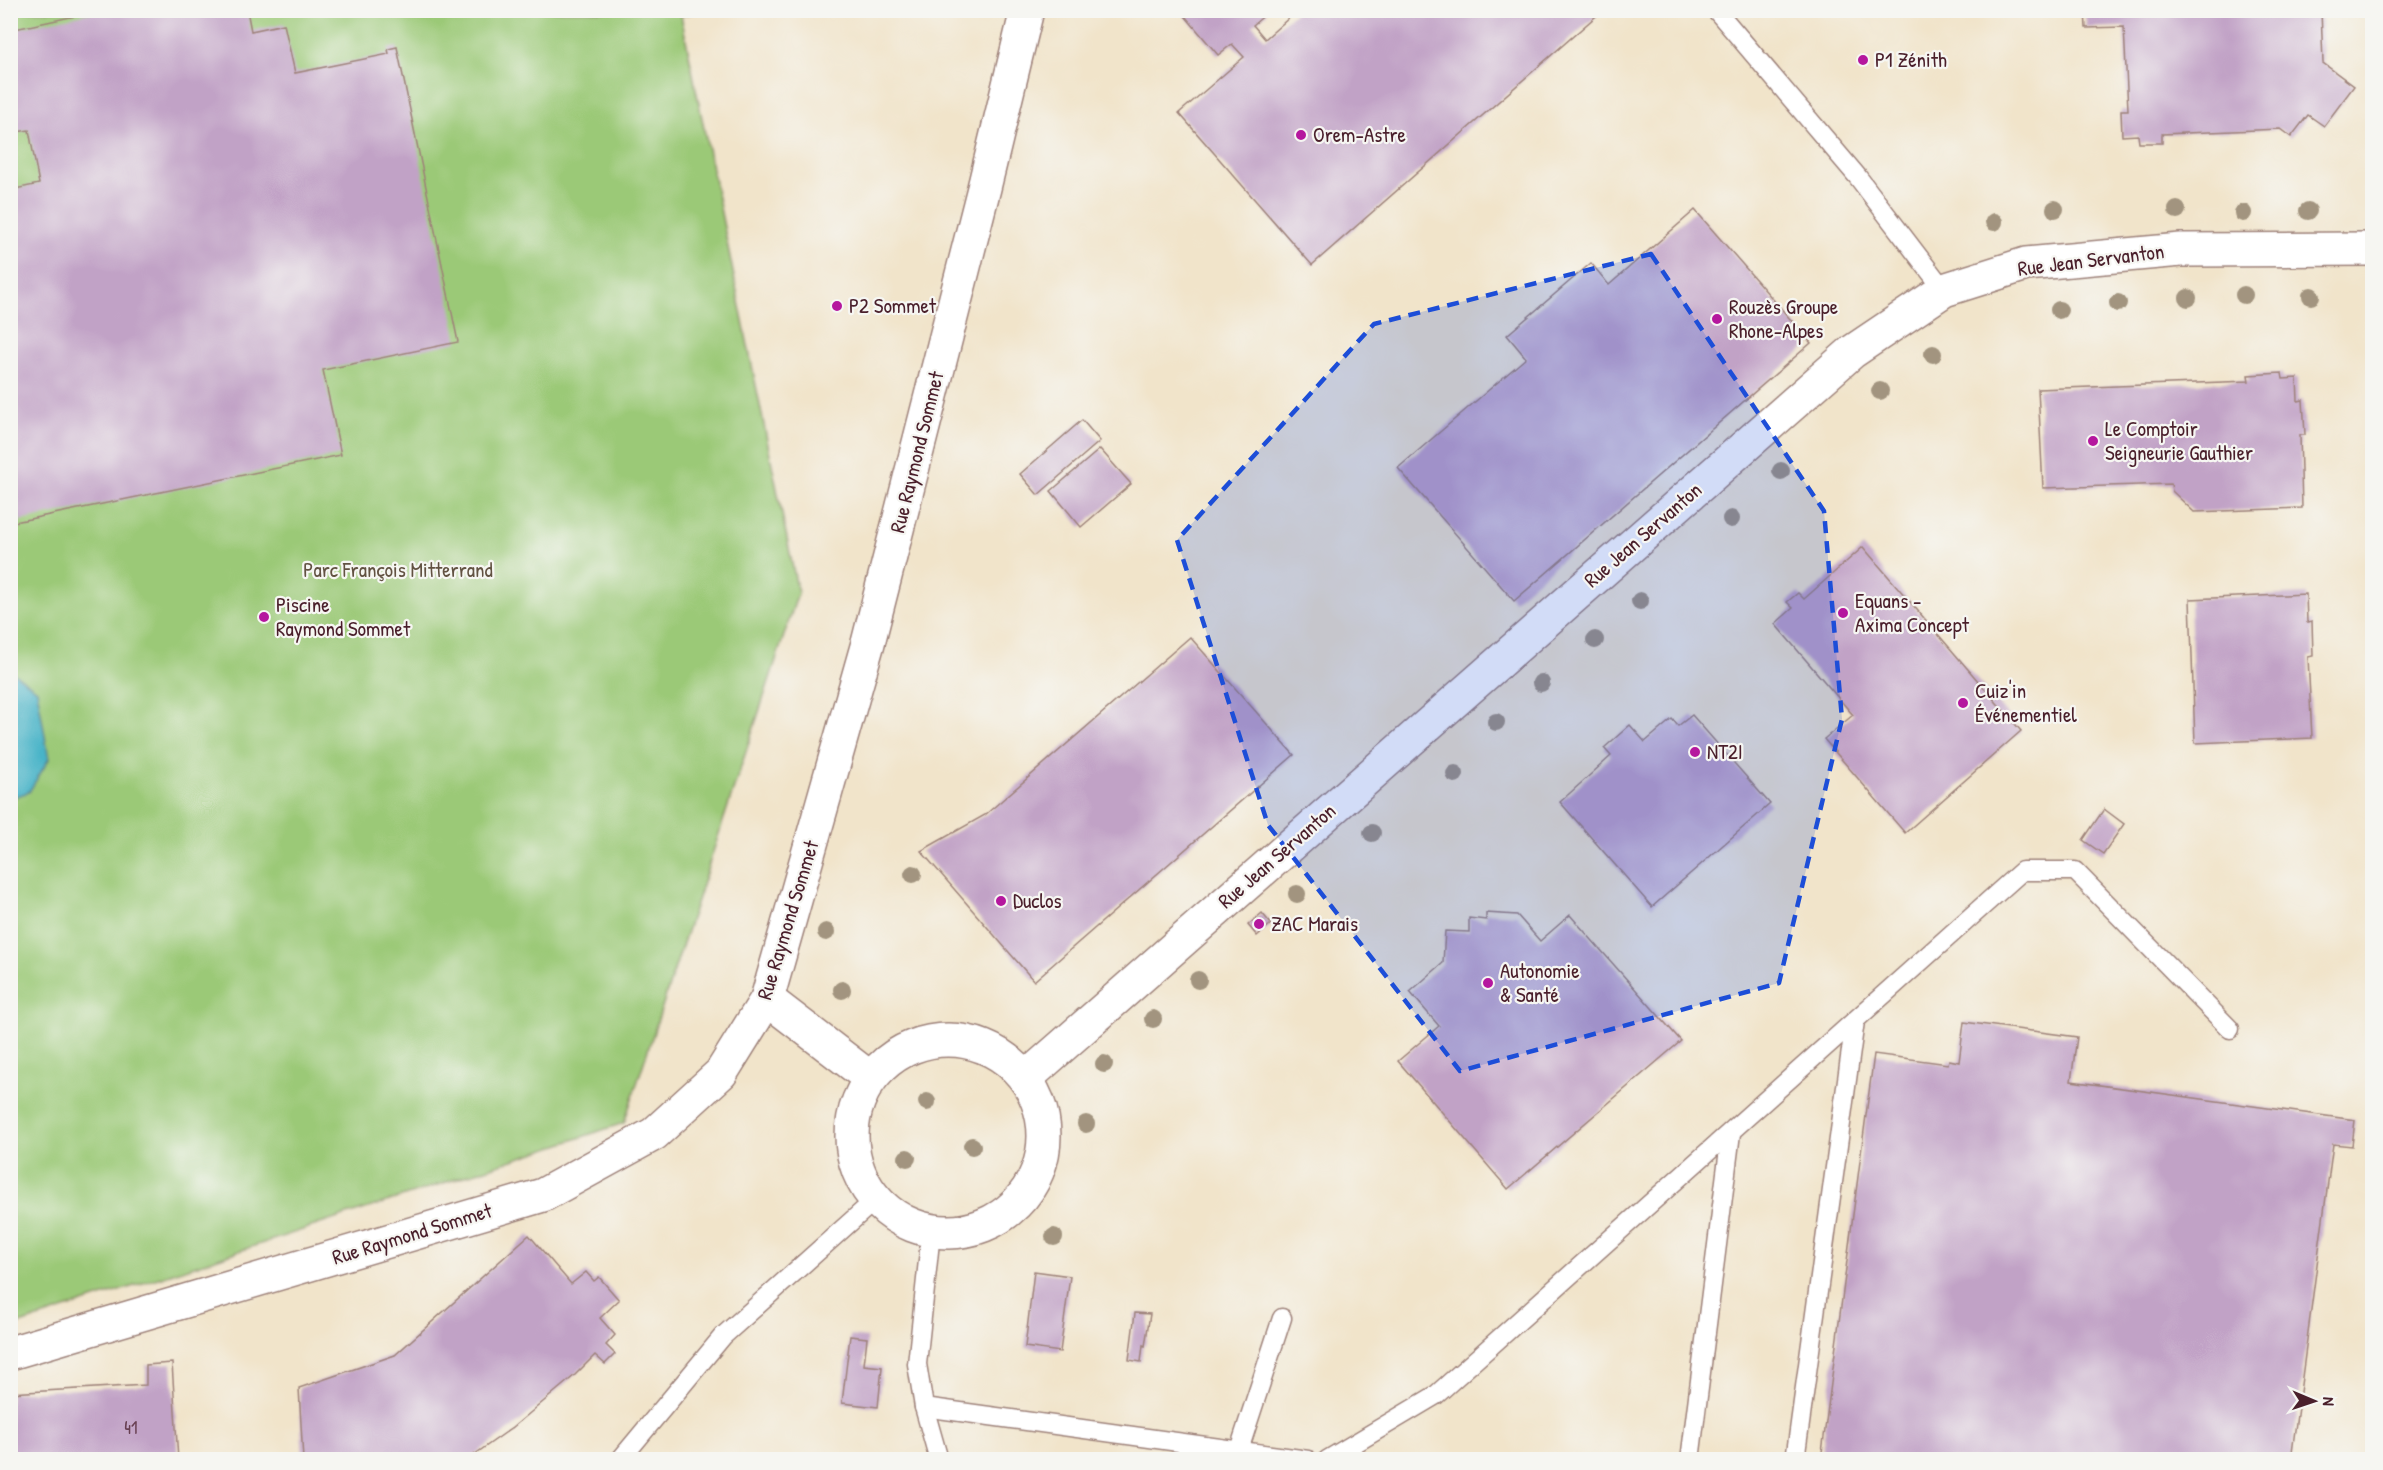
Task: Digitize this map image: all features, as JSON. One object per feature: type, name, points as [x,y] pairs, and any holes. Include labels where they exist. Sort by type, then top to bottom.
[{"type":"street","name":"Rue Raymond Sommet","points":[[10,1353],[543,1195],[654,1134],[721,1073],[767,999],[868,643],[984,188],[1026,10]]},
{"type":"street","name":"Rue Jean Servanton","points":[[1026,1078],[1852,352],[1944,291],[2026,264],[2181,250],[2373,249]]},
{"type":"street","points":[[767,999],[870,1078]]},
{"type":"street","points":[[948,1039],[978,1044],[1005,1058],[1026,1078],[1041,1108],[1044,1141],[1038,1173],[1021,1201],[995,1222],[964,1233],[931,1232],[900,1221],[875,1200],[857,1172],[851,1140],[855,1107],[870,1078],[892,1057],[918,1044],[948,1039]]},
{"type":"lane","points":[[1716,10],[1857,176],[1944,291]]},
{"type":"lane","points":[[1327,1460],[1436,1395],[2022,871],[2075,871],[2230,1029]]},
{"type":"lane","points":[[1795,1460],[1855,1021]]},
{"type":"lane","points":[[1690,1460],[1731,1133]]},
{"type":"lane","points":[[620,1460],[723,1336],[875,1200]]},
{"type":"lane","points":[[931,1232],[917,1364],[924,1407],[939,1460]]},
{"type":"lane","points":[[1239,1450],[1282,1318]]},
{"type":"lane","points":[[924,1407],[1308,1460]]},
{"type":"highlighted area","points":[[1651,254],[1824,511],[1842,719],[1779,983],[1460,1071],[1268,825],[1177,540],[1374,324]]},
{"type":"green space","name":"Parc François Mitterrand","points":[[10,11],[701,11],[681,15],[798,593],[624,1123],[11,1327]]},
{"type":"water","points":[[11,671],[37,690],[49,759],[29,792],[11,798]]},
{"type":"building","points":[[103,10],[247,10],[251,31],[284,24],[295,73],[389,54],[388,49],[397,47],[458,342],[323,370],[341,455],[10,523],[10,190],[39,184],[29,130],[10,133],[10,65],[12,65],[10,30]]},
{"type":"building","points":[[1180,10],[1264,10],[1267,13],[1253,25],[1265,39],[1298,10],[1603,10],[1312,265],[1179,113],[1244,57],[1232,44],[1218,55]]},
{"type":"building","points":[[2085,10],[2321,10],[2323,63],[2354,86],[2324,126],[2308,115],[2291,137],[2280,129],[2162,134],[2162,143],[2139,143],[2138,135],[2122,136],[2121,110],[2128,110],[2124,27],[2086,28]]},
{"type":"building","points":[[1695,210],[1811,343],[1514,601],[1398,468],[1526,358],[1507,335],[1591,263],[1609,285]]},
{"type":"building","points":[[2282,373],[2283,379],[2297,378],[2298,401],[2303,400],[2305,435],[2300,435],[2302,508],[2194,512],[2172,491],[2171,484],[2043,488],[2038,389],[2249,381],[2248,375]]},
{"type":"building","points":[[1082,420],[1100,441],[1038,495],[1020,474]]},
{"type":"building","points":[[1100,449],[1131,484],[1081,527],[1051,491]]},
{"type":"building","points":[[1863,547],[2021,731],[1905,833],[1824,739],[1853,715],[1775,624],[1793,608],[1787,602],[1798,593],[1804,599]]},
{"type":"building","points":[[2306,594],[2307,622],[2312,621],[2313,656],[2308,657],[2312,738],[2195,743],[2190,599]]},
{"type":"building","points":[[1190,637],[1294,755],[1034,981],[921,851],[985,815]]},
{"type":"building","points":[[1692,715],[1770,804],[1652,907],[1560,802],[1611,756],[1604,748],[1630,725],[1645,742],[1672,719],[1678,726]]},
{"type":"building","points":[[2104,809],[2124,824],[2103,854],[2083,840]]},
{"type":"building","name":"ZAC Marais","points":[[1262,913],[1271,924],[1257,936],[1248,925]]},
{"type":"building","points":[[1486,913],[1517,915],[1540,941],[1570,915],[1681,1041],[1508,1189],[1398,1061],[1439,1026],[1410,992],[1443,963],[1445,931],[1469,932],[1469,918],[1486,920]]},
{"type":"building","points":[[1964,1022],[2077,1037],[2071,1081],[2355,1120],[2352,1146],[2333,1144],[2291,1460],[1821,1460],[1874,1054],[1948,1064],[1949,1060],[1959,1062]]},
{"type":"building","points":[[529,1235],[571,1284],[586,1272],[594,1281],[599,1277],[619,1300],[600,1318],[615,1335],[606,1345],[615,1354],[605,1364],[595,1355],[575,1375],[512,1428],[468,1459],[303,1460],[299,1388],[395,1355]]},
{"type":"building","points":[[1034,1271],[1070,1276],[1060,1352],[1025,1347]]},
{"type":"building","points":[[1135,1313],[1150,1314],[1141,1362],[1129,1360]]},
{"type":"building","points":[[850,1336],[867,1338],[864,1365],[882,1367],[878,1407],[842,1403]]},
{"type":"building","points":[[172,1363],[178,1460],[10,1460],[10,1393],[146,1385],[146,1365]]},
{"type":"place","name":"P1 Zénith","points":[[1863,60]]},
{"type":"place","name":"Orem-Astre","points":[[1301,135]]},
{"type":"place","name":"P2 Sommet","points":[[837,306]]},
{"type":"place","name":"Rouzès Groupe Rhone-Alpes","points":[[1717,319]]},
{"type":"place","name":"Le Comptoir Seigneurie Gauthier","points":[[2093,441]]},
{"type":"place","name":"Equans - Axima Concept","points":[[1843,613]]},
{"type":"place","name":"Piscine Raymond Sommet","points":[[264,617]]},
{"type":"place","name":"Cuiz'in Événementiel","points":[[1963,703]]},
{"type":"place","name":"NT2I","points":[[1695,752]]},
{"type":"place","name":"Duclos","points":[[1001,901]]},
{"type":"place","name":"ZAC Marais","points":[[1259,924]]},
{"type":"place","name":"Autonomie & Santé","points":[[1488,983]]}]
